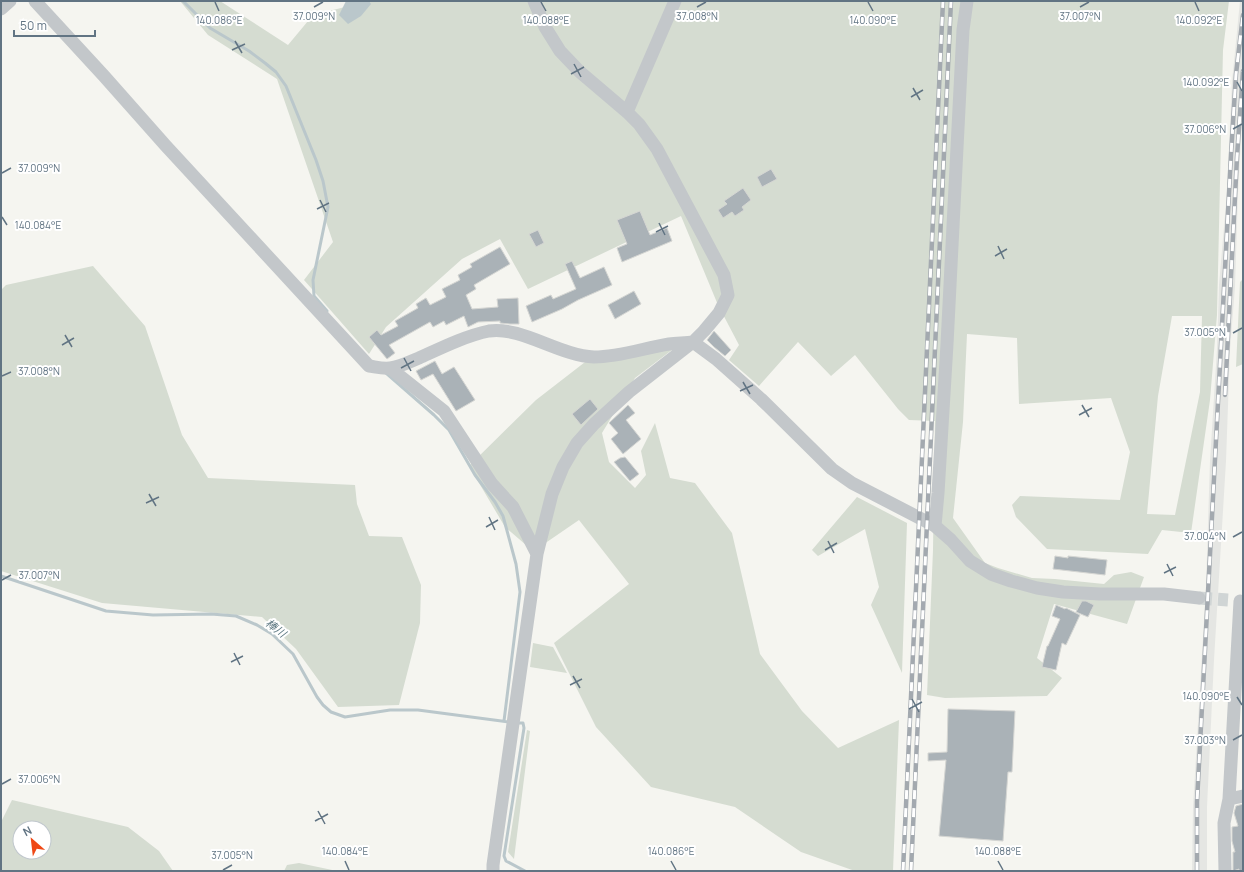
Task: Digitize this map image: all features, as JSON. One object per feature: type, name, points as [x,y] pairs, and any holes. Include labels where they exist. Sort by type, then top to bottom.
[{"type":"street","points":[[1,9],[10,1]]},
{"type":"street","points":[[35,1],[166,146],[369,366],[390,368],[403,365],[471,336],[490,331],[507,331],[571,353],[594,357],[625,354],[668,345],[693,342],[716,359],[761,399],[832,469],[852,483],[934,526],[951,540],[970,561],[991,574],[1037,588],[1063,592],[1100,594],[1164,594],[1199,598]]},
{"type":"street","points":[[493,871],[537,554],[555,488],[563,467],[577,443],[594,424],[629,392],[693,342],[704,331],[718,313],[728,295],[724,275],[657,149],[639,124],[580,72],[560,51],[545,27],[534,1]]},
{"type":"street","points":[[627,112],[675,1]]},
{"type":"street","points":[[934,526],[938,493],[947,344],[963,30],[967,1]]},
{"type":"street","points":[[390,368],[444,412],[492,484],[512,507],[537,554]]},
{"type":"street","points":[[1225,871],[1224,823],[1229,799],[1237,601]]},
{"type":"street","points":[[1229,799],[1243,796]]},
{"type":"shaded area","points":[[180,1],[220,1],[288,45],[313,15],[369,1],[1229,1],[1223,50],[1217,315],[1210,400],[1191,533],[1162,530],[1148,554],[1047,549],[1016,517],[1012,505],[1020,496],[1120,500],[1130,452],[1111,398],[1019,404],[1017,338],[967,334],[963,422],[953,518],[985,563],[1032,578],[1104,584],[1114,575],[1131,572],[1144,577],[1127,624],[1054,604],[1037,658],[1062,678],[1047,696],[945,698],[927,695],[933,550],[935,421],[909,420],[898,409],[855,355],[831,376],[798,342],[759,386],[729,360],[739,345],[718,305],[681,216],[528,289],[500,239],[462,259],[386,327],[369,354],[304,280],[333,242],[277,79],[208,35]],"holes":[[[1172,316],[1202,316],[1200,392],[1175,515],[1147,514],[1158,396]]]},
{"type":"shaded area","points":[[346,1],[369,1],[371,4],[361,16],[348,24],[339,15]]},
{"type":"shaded area","points":[[1240,1],[1243,1],[1243,104],[1235,287],[1230,350],[1226,461],[1207,807],[1207,871],[1192,871],[1193,808],[1206,586],[1210,461],[1217,349],[1219,285],[1227,192],[1232,82]]},
{"type":"shaded area","points":[[93,266],[145,326],[182,435],[208,478],[355,485],[357,504],[369,536],[402,537],[421,585],[420,623],[399,705],[338,707],[296,649],[262,617],[102,603],[1,571],[1,290],[6,285]]},
{"type":"shaded area","points":[[1243,279],[1243,364],[1236,367],[1240,282]]},
{"type":"shaded area","points":[[689,337],[635,378],[602,433],[609,462],[635,488],[646,475],[641,451],[655,423],[670,478],[695,483],[732,533],[760,654],[802,711],[838,748],[899,720],[893,871],[855,871],[801,852],[735,807],[651,787],[596,727],[554,643],[629,584],[579,520],[544,544],[526,545],[505,527],[469,466],[536,400],[598,352]]},
{"type":"shaded area","points":[[857,497],[907,523],[902,673],[871,605],[879,587],[865,529],[818,556],[812,550]]},
{"type":"shaded area","points":[[533,643],[553,647],[567,673],[530,667]]},
{"type":"shaded area","points":[[527,730],[530,731],[514,859],[508,852]]},
{"type":"shaded area","points":[[12,800],[128,827],[159,851],[173,871],[1,871],[1,822]]},
{"type":"shaded area","points":[[299,863],[337,871],[284,871],[287,865]]},
{"type":"building","points":[[771,169],[777,179],[762,187],[757,177]]},
{"type":"building","points":[[743,188],[751,200],[742,207],[744,210],[735,216],[732,212],[723,218],[718,210],[727,204],[724,201]]},
{"type":"building","points":[[640,211],[650,235],[667,228],[672,241],[622,262],[617,248],[627,244],[617,220]]},
{"type":"building","points":[[538,230],[544,243],[536,247],[529,234]]},
{"type":"building","points":[[500,247],[510,264],[474,285],[476,289],[466,295],[472,309],[498,307],[497,299],[518,298],[519,324],[500,323],[500,321],[478,322],[468,327],[464,316],[446,325],[444,321],[433,327],[430,322],[389,345],[395,353],[387,359],[369,337],[377,330],[381,335],[398,326],[395,321],[418,308],[416,304],[426,298],[430,305],[446,297],[442,289],[460,280],[458,275],[472,267],[470,264]]},
{"type":"building","points":[[572,261],[580,278],[604,267],[612,285],[532,322],[526,306],[551,295],[553,299],[576,289],[565,264]]},
{"type":"building","points":[[634,291],[641,304],[615,319],[608,305]]},
{"type":"building","points":[[714,331],[731,350],[725,356],[707,340]]},
{"type":"building","points":[[435,361],[442,374],[454,367],[475,400],[456,411],[433,374],[421,380],[416,371]]},
{"type":"building","points":[[590,399],[598,409],[581,425],[572,414]]},
{"type":"building","points":[[628,405],[635,413],[626,420],[641,439],[623,454],[611,439],[618,433],[609,423]]},
{"type":"building","points":[[625,457],[639,474],[630,481],[614,462]]},
{"type":"building","points":[[1055,556],[1107,560],[1105,575],[1053,569]]},
{"type":"building","points":[[1082,601],[1086,601],[1094,605],[1088,617],[1076,612]]},
{"type":"building","points":[[1056,605],[1080,615],[1066,645],[1062,643],[1056,670],[1042,667],[1047,646],[1060,619],[1052,616]]},
{"type":"building","points":[[948,709],[1015,711],[1012,772],[1008,772],[1003,841],[939,836],[946,760],[928,761],[928,753],[947,752]]},
{"type":"building","points":[[1243,804],[1243,871],[1239,871],[1239,869],[1233,871],[1233,852],[1235,852],[1232,841],[1232,827],[1238,826],[1234,813],[1236,806]]},
{"type":"waterway","points":[[183,1],[210,28],[249,51],[276,72],[286,86],[316,160],[323,181],[328,207],[313,280],[314,296],[327,311]]},
{"type":"waterway","points":[[386,373],[449,430],[475,475],[495,502],[503,516],[516,564],[520,592],[504,721]]},
{"type":"waterway","name":"棒川","points":[[1,576],[106,611],[153,615],[211,614],[236,616],[257,625],[272,634],[293,654],[323,705],[331,712],[345,717],[390,710],[418,710],[509,722]]},
{"type":"waterway","name":"棒川","points":[[517,723],[523,723],[524,728],[504,856],[506,861],[525,871]]},
{"type":"tunnel","points":[[1199,598],[1228,600]]},
{"type":"railway","points":[[903,871],[943,1]]},
{"type":"railway","points":[[911,871],[951,1]]},
{"type":"railway","points":[[1197,871],[1197,802],[1231,155],[1236,74],[1243,15]]},
{"type":"railway","points":[[1225,395],[1237,157],[1243,71]]}]
